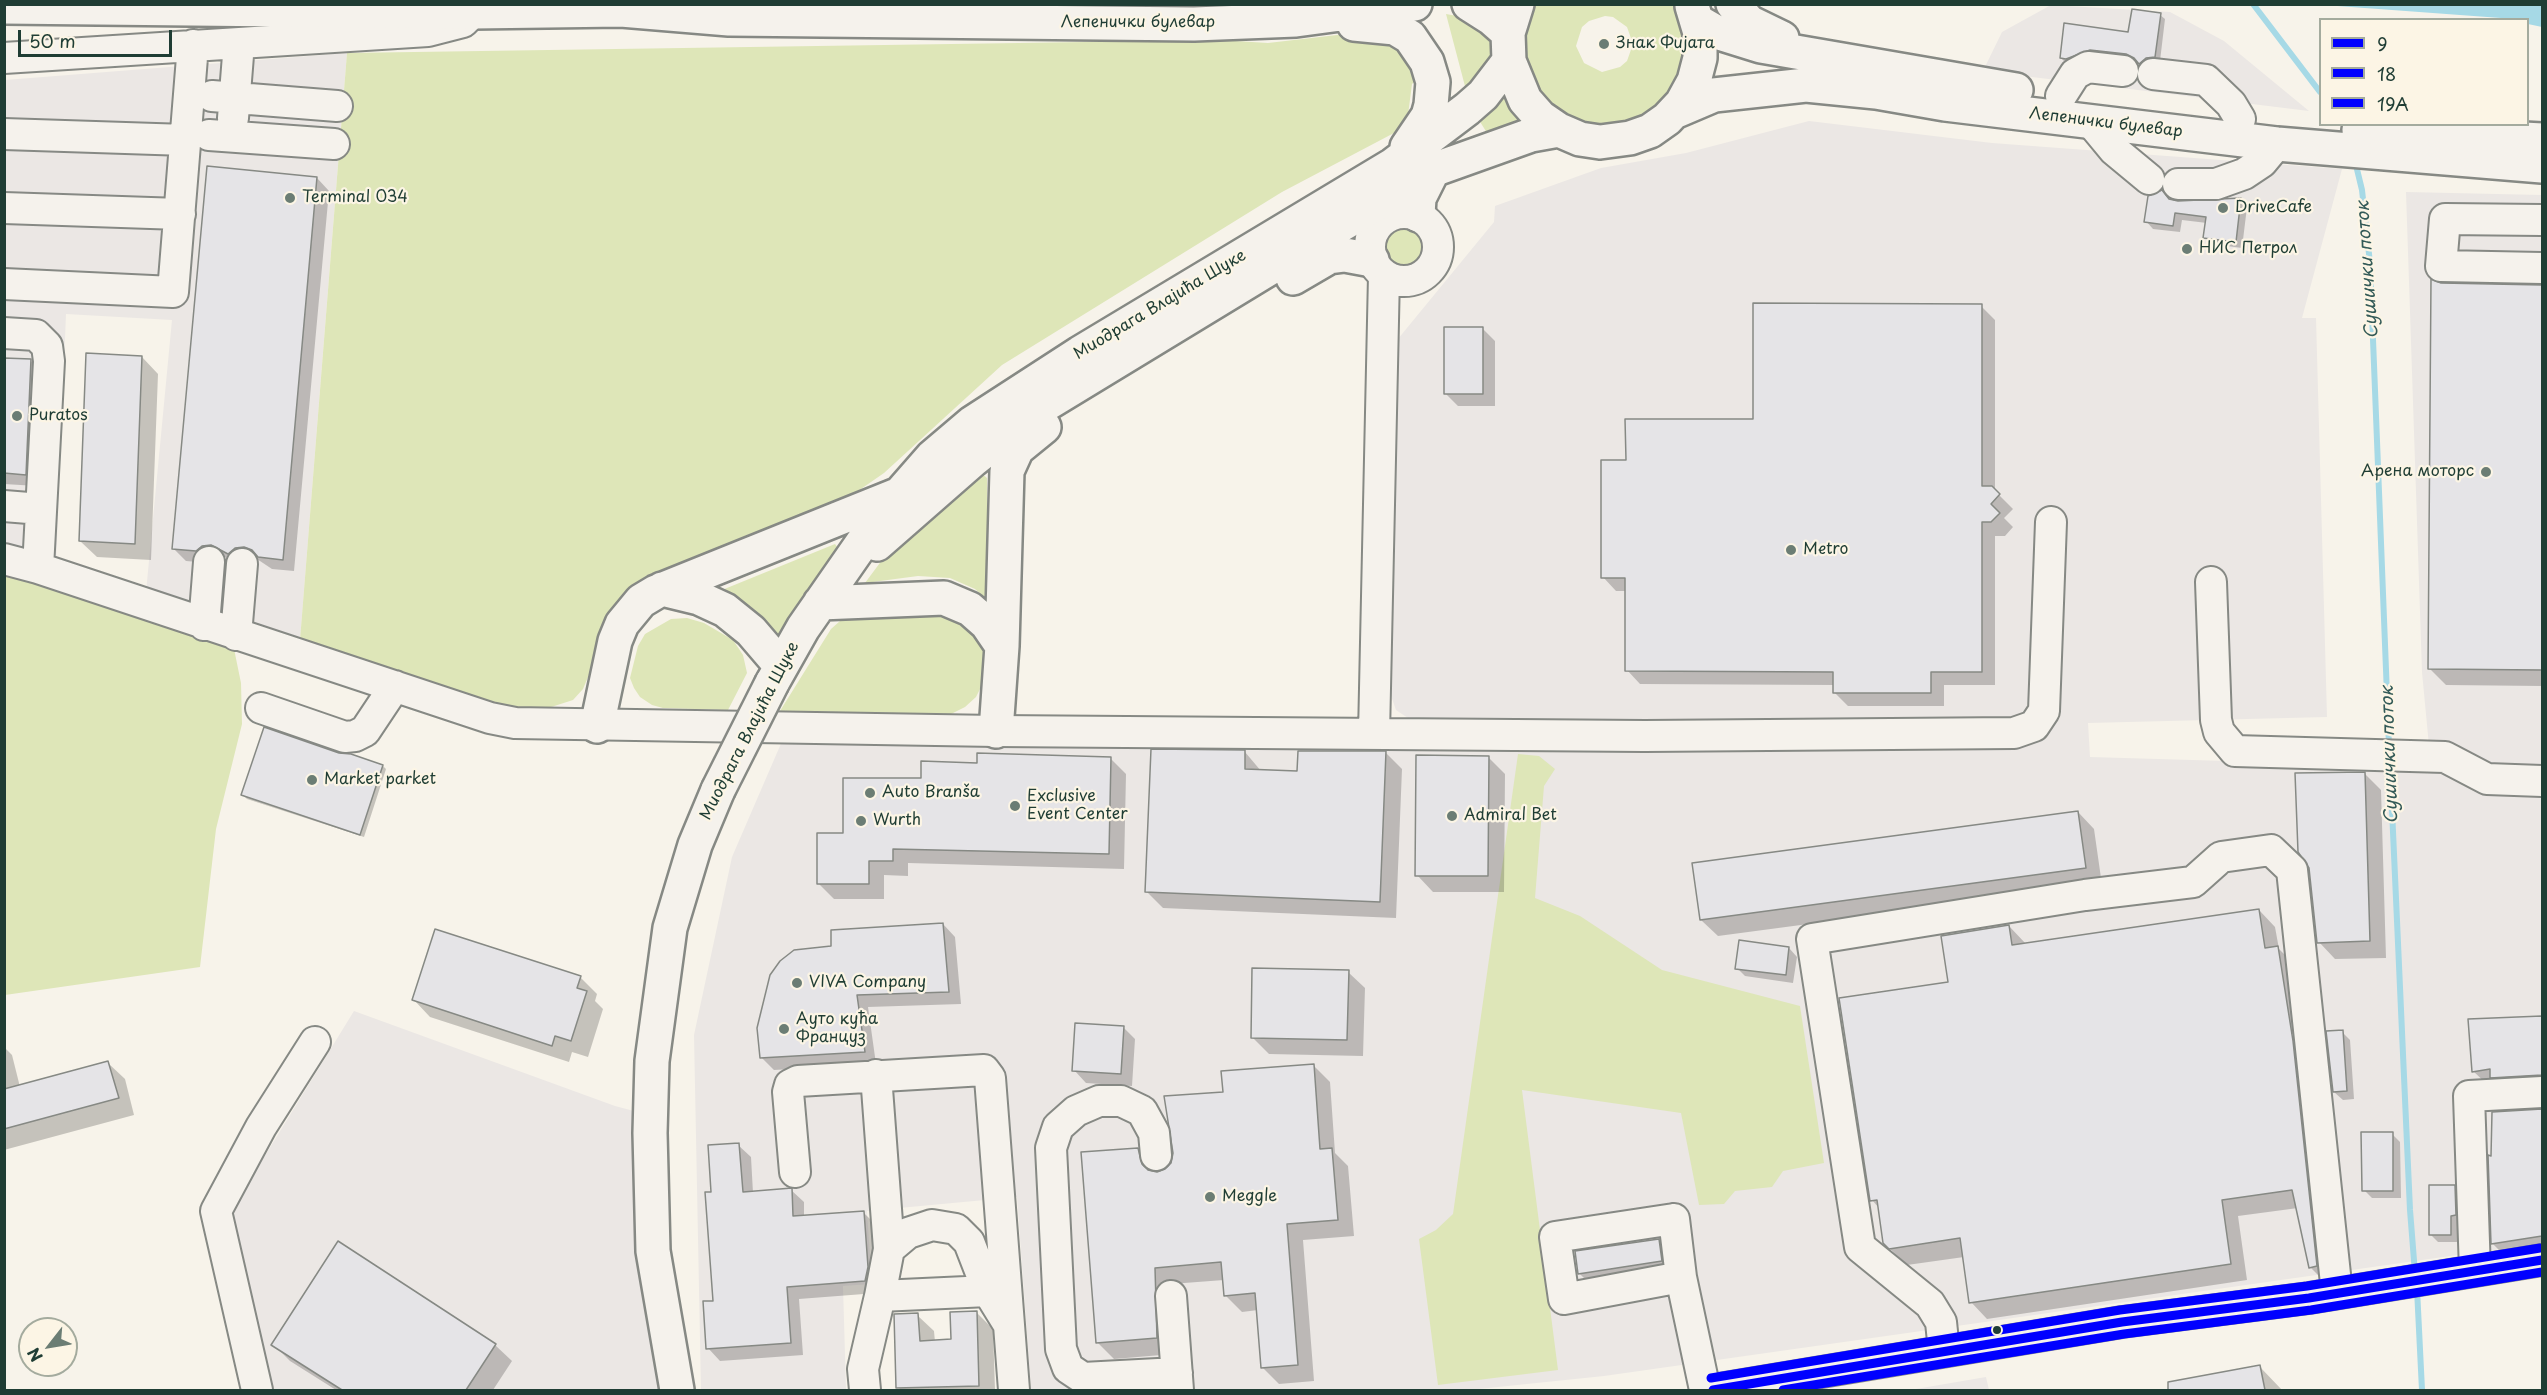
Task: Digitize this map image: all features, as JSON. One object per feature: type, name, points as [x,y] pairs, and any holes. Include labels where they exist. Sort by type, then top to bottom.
[{"type":"main road","name":"Лепенички булевар","points":[[473,12],[621,10],[729,19],[1194,24],[1296,21],[1415,4]]},
{"type":"main road","points":[[1469,4],[1511,33],[1525,100],[1540,117],[1559,130],[1590,141],[1620,140],[1650,131],[1674,112],[1689,92],[1698,70],[1701,45],[1694,13]]},
{"type":"main road","points":[[1732,4],[1749,22],[1833,61]]},
{"type":"main road","points":[[4,7],[473,12]]},
{"type":"main road","name":"Лепенички булевар","points":[[1694,13],[1716,32],[1734,39],[1833,61],[2061,96],[2240,119],[2341,140]]},
{"type":"main road","points":[[1296,21],[1342,25],[1376,24],[1395,28],[1410,37],[1423,53],[1432,82],[1431,105],[1416,135],[1393,165]]},
{"type":"main road","name":"Миодрага Влајића Шуке","points":[[677,1390],[653,1251],[650,1133],[652,1061],[670,928],[694,845],[718,790],[776,675],[829,591],[898,494],[932,457],[972,423],[1003,402],[1393,165],[1467,110],[1482,95],[1511,33]]},
{"type":"main road","name":"Лепенички булевар","points":[[1674,112],[1714,95],[1806,85],[2277,144],[2341,140],[2396,143],[2542,140]]},
{"type":"main road","name":"Миодрага Влајића Шуке","points":[[829,591],[1013,427],[1433,170],[1531,135],[1559,130]]},
{"type":"main road","name":"Лепенички булевар","points":[[2396,143],[2542,166]]},
{"type":"main road","points":[[1418,215],[1419,198],[1433,170]]},
{"type":"main road","points":[[1155,338],[1203,327],[1277,288],[1329,257],[1346,255],[1378,268]]},
{"type":"main road","points":[[996,731],[1002,646],[1005,485],[1009,463],[1022,444],[1105,380],[1124,357]]},
{"type":"main road","points":[[597,726],[615,641],[622,624],[641,601],[662,589],[898,494]]},
{"type":"main road","points":[[662,589],[699,598],[725,610],[751,631],[776,675]]},
{"type":"main road","points":[[829,591],[944,598],[970,609],[987,624],[1002,646]]},
{"type":"street","points":[[4,58],[428,31],[463,22],[473,12]]},
{"type":"street","points":[[4,284],[173,292],[180,214],[223,97],[239,43]]},
{"type":"street","points":[[192,45],[209,137]]},
{"type":"street","points":[[2061,96],[2074,74],[2088,67],[2123,71]]},
{"type":"street","points":[[2153,74],[2206,80],[2231,104],[2240,119]]},
{"type":"street","points":[[223,97],[337,106]]},
{"type":"street","points":[[2090,121],[2114,150],[2164,182],[2216,184],[2244,174],[2262,162],[2277,144]]},
{"type":"street","points":[[4,134],[209,137],[334,144]]},
{"type":"street","points":[[4,208],[180,214]]},
{"type":"street","points":[[1374,734],[1378,268],[1371,237],[1384,218],[1407,212],[1418,215],[1428,222],[1439,242],[1434,265],[1417,279],[1406,282],[1378,268]]},
{"type":"street","points":[[2542,220],[2445,219],[2441,266],[2542,268]]},
{"type":"street","points":[[4,333],[36,335],[47,346],[49,361],[38,567]]},
{"type":"street","points":[[4,506],[41,509]]},
{"type":"street","points":[[4,559],[38,567],[204,625],[490,718],[514,723],[996,731],[1645,736],[2014,733],[2034,726],[2044,711],[2050,522]]},
{"type":"street","points":[[204,625],[209,562]]},
{"type":"street","points":[[236,635],[243,564]]},
{"type":"street","points":[[2211,582],[2216,720],[2225,742],[2235,751],[2371,753],[2445,757],[2487,778],[2542,782]]},
{"type":"street","points":[[261,708],[345,736],[355,736],[365,731],[395,686]]},
{"type":"street","points":[[1944,1351],[1941,1322],[1930,1304],[1860,1247],[1812,939],[2085,895],[2193,882],[2221,857],[2271,850],[2292,870],[2337,1293]]},
{"type":"street","points":[[257,1390],[216,1211],[261,1127],[315,1042]]},
{"type":"street","points":[[795,1172],[788,1092],[790,1085],[798,1081],[984,1070],[990,1078],[1014,1390]]},
{"type":"street","points":[[865,1390],[863,1369],[889,1249],[876,1075]]},
{"type":"street","points":[[2465,1273],[2469,1095],[2542,1092]]},
{"type":"street","points":[[1156,1155],[1154,1133],[1142,1111],[1121,1101],[1099,1101],[1076,1111],[1058,1127],[1051,1148],[1061,1349],[1068,1368],[1083,1378],[1178,1382],[1171,1296]]},
{"type":"street","points":[[889,1249],[908,1233],[932,1225],[956,1229],[969,1242],[988,1291],[1009,1325]]},
{"type":"street","points":[[1713,1390],[1825,1382],[1944,1351],[2122,1322],[2337,1293],[2542,1260]]},
{"type":"street","points":[[1681,1277],[1705,1390]]},
{"type":"street","points":[[880,1296],[988,1291]]},
{"type":"shaded area","points":[[2051,5],[2170,12],[2224,41],[2309,111],[1983,71],[2002,32]]},
{"type":"shaded area","points":[[347,53],[300,640],[146,592],[172,320],[66,314],[56,564],[5,545],[5,80]]},
{"type":"shaded area","points":[[1809,121],[1992,143],[2342,169],[2302,318],[2316,318],[2327,717],[2088,723],[2090,757],[2431,767],[2422,672],[2406,192],[2542,195],[2542,1243],[1604,1376],[1469,1390],[1031,1390],[1017,1197],[867,1211],[872,1284],[843,1286],[846,1390],[701,1390],[694,1035],[732,857],[786,732],[1417,724],[1396,710],[1389,690],[1393,345],[1494,222],[1495,206],[1601,168],[1686,153]]},
{"type":"shaded area","points":[[354,1011],[615,1106],[649,1115],[659,1390],[269,1390],[226,1219]]},
{"type":"shaded area","points":[[1986,1377],[1989,1390],[1910,1390]]},
{"type":"green space","points":[[1531,5],[1676,5],[1683,23],[1686,44],[1684,64],[1676,84],[1654,110],[1638,120],[1604,127],[1570,120],[1541,99],[1520,51]],"holes":[[[1605,16],[1613,17],[1627,27],[1633,44],[1627,61],[1620,67],[1602,72],[1584,63],[1576,46],[1582,27],[1589,21]]]},
{"type":"green space","points":[[1446,14],[1474,19],[1494,42],[1495,54],[1466,90]]},
{"type":"green space","points":[[1363,32],[1388,36],[1421,75],[1412,84],[1408,115],[1394,133],[1282,192],[1002,365],[884,473],[845,500],[619,603],[583,689],[573,700],[545,709],[510,707],[475,698],[300,640],[347,53],[1220,40],[1268,43]]},
{"type":"green space","points":[[1503,92],[1526,126],[1489,136],[1477,117]]},
{"type":"green space","points":[[1405,227],[1420,233],[1426,248],[1420,263],[1405,269],[1390,263],[1384,248],[1390,233]]},
{"type":"green space","points":[[980,472],[987,478],[988,601],[975,589],[950,578],[918,576],[865,583],[885,556]]},
{"type":"green space","points":[[835,544],[838,548],[776,641],[755,610],[722,590]]},
{"type":"green space","points":[[4,574],[55,587],[233,644],[241,683],[242,724],[216,829],[200,967],[5,995]]},
{"type":"green space","points":[[952,612],[978,636],[984,653],[984,681],[976,697],[965,707],[951,714],[780,711],[831,629],[840,621],[851,616]]},
{"type":"green space","points":[[687,618],[704,623],[733,640],[743,655],[747,673],[728,710],[663,708],[652,705],[640,697],[634,688],[630,678],[638,646],[645,634],[671,619]]},
{"type":"green space","points":[[1518,754],[1539,756],[1555,769],[1544,786],[1535,898],[1580,916],[1662,970],[1800,1006],[1824,1163],[1783,1171],[1772,1187],[1735,1191],[1724,1204],[1699,1205],[1681,1113],[1522,1090],[1558,1370],[1438,1385],[1419,1239],[1436,1230],[1453,1214]]},
{"type":"water","points":[[2324,5],[2542,5],[2542,27],[2529,24],[2529,18]]},
{"type":"building","points":[[2132,9],[2161,13],[2155,57],[2146,58],[2139,64],[2126,54],[2090,50],[2066,59],[2060,58],[2064,23],[2128,32]]},
{"type":"building","points":[[207,166],[317,177],[283,560],[258,557],[252,550],[244,547],[235,548],[228,554],[211,545],[202,546],[196,551],[172,549]]},
{"type":"building","points":[[2162,190],[2169,199],[2178,201],[2241,198],[2236,242],[2203,238],[2206,217],[2175,213],[2173,226],[2144,222],[2148,196]]},
{"type":"building","name":"Арена моторс","points":[[2431,279],[2441,283],[2542,285],[2542,670],[2428,669]]},
{"type":"building","name":"Metro","points":[[1753,303],[1982,304],[1982,486],[1992,486],[2000,494],[1991,504],[2000,513],[1991,522],[1982,522],[1982,672],[1931,672],[1931,693],[1833,693],[1833,672],[1625,671],[1625,578],[1601,578],[1601,460],[1626,460],[1625,419],[1753,419]]},
{"type":"building","points":[[1444,327],[1483,327],[1483,394],[1444,394]]},
{"type":"building","points":[[86,353],[142,356],[135,544],[79,541]]},
{"type":"building","name":"Puratos","points":[[4,358],[31,359],[26,475],[4,473]]},
{"type":"building","name":"Market parket","points":[[264,727],[339,753],[351,754],[383,765],[360,835],[241,795]]},
{"type":"building","points":[[1151,749],[1245,750],[1245,769],[1297,771],[1298,751],[1386,751],[1380,902],[1145,892]]},
{"type":"building","name":"Exclusive Event Center","points":[[977,753],[1111,757],[1109,854],[893,849],[893,861],[869,861],[869,884],[817,884],[817,833],[843,833],[843,778],[921,778],[921,761],[977,763]]},
{"type":"building","name":"Admiral Bet","points":[[1416,755],[1489,756],[1488,876],[1415,876]]},
{"type":"building","points":[[2365,772],[2370,941],[2317,943],[2309,868],[2298,852],[2295,773]]},
{"type":"building","points":[[2078,811],[2086,868],[1700,920],[1692,863]]},
{"type":"building","points":[[2259,909],[2265,948],[2278,946],[2293,1041],[2317,1266],[2309,1268],[2292,1190],[2222,1200],[2231,1264],[1969,1303],[1960,1238],[1889,1249],[1883,1243],[1877,1200],[1870,1201],[1839,998],[1948,982],[1941,936],[2009,925],[2012,945]]},
{"type":"building","points":[[943,923],[949,992],[857,995],[865,1052],[760,1058],[757,1028],[770,975],[780,961],[794,950],[831,946],[831,930]]},
{"type":"building","points":[[435,929],[581,976],[577,988],[587,991],[571,1041],[555,1036],[552,1046],[412,1000]]},
{"type":"building","points":[[1739,940],[1789,947],[1786,975],[1735,969]]},
{"type":"building","points":[[1252,968],[1349,970],[1347,1040],[1251,1038]]},
{"type":"building","points":[[2542,1016],[2542,1075],[2490,1078],[2490,1069],[2472,1072],[2468,1019]]},
{"type":"building","points":[[1075,1023],[1124,1026],[1121,1074],[1072,1071]]},
{"type":"building","points":[[2343,1030],[2347,1091],[2333,1092],[2326,1031]]},
{"type":"building","points":[[108,1061],[119,1098],[4,1129],[4,1089]]},
{"type":"building","name":"Meggle","points":[[1314,1064],[1320,1149],[1332,1148],[1338,1220],[1287,1224],[1298,1365],[1261,1368],[1255,1293],[1224,1296],[1221,1262],[1155,1268],[1157,1338],[1096,1343],[1081,1152],[1138,1148],[1142,1164],[1148,1170],[1157,1172],[1165,1169],[1171,1163],[1173,1153],[1164,1096],[1223,1092],[1221,1071]]},
{"type":"building","points":[[2542,1109],[2542,1236],[2491,1244],[2488,1155],[2491,1156],[2492,1112]]},
{"type":"building","points":[[2361,1132],[2393,1132],[2393,1191],[2362,1191]]},
{"type":"building","points":[[739,1143],[743,1192],[792,1188],[793,1216],[864,1211],[868,1267],[865,1281],[787,1287],[791,1343],[706,1349],[703,1301],[713,1301],[705,1192],[711,1192],[708,1145]]},
{"type":"building","points":[[2429,1185],[2455,1185],[2456,1215],[2451,1216],[2451,1235],[2429,1235]]},
{"type":"building","points":[[1659,1239],[1662,1261],[1578,1274],[1575,1251]]},
{"type":"building","points":[[338,1241],[496,1344],[466,1390],[342,1390],[271,1345]]},
{"type":"building","points":[[977,1311],[979,1386],[896,1388],[894,1314],[918,1313],[920,1341],[951,1339],[950,1312]]},
{"type":"building","points":[[2260,1365],[2265,1390],[2168,1390],[2168,1382]]},
{"type":"waterway","name":"Сушички поток","points":[[2253,4],[2319,91]]},
{"type":"waterway","name":"Сушички поток","points":[[2355,161],[2362,190],[2370,263],[2389,746]]},
{"type":"waterway","name":"Сушички поток","points":[[2390,765],[2410,1210],[2415,1273]]},
{"type":"waterway","name":"Сушички поток","points":[[2417,1289],[2422,1390]]},
{"type":"transit line","name":"19А","points":[[1711,1378],[2120,1310],[2307,1286],[2540,1248]]},
{"type":"transit line","name":"9","points":[[1713,1390],[2122,1322],[2309,1298],[2542,1260]]},
{"type":"transit line","name":"18","points":[[1783,1390],[2124,1334],[2311,1310],[2542,1272]]},
{"type":"place","name":"Знак Фијата","points":[[1604,44]]},
{"type":"place","name":"Terminal 034","points":[[290,198]]},
{"type":"place","name":"DriveCafe","points":[[2223,208]]},
{"type":"place","name":"НИС Петрол","points":[[2187,249]]},
{"type":"place","name":"Puratos","points":[[17,416]]},
{"type":"place","name":"Арена моторс","points":[[2486,472]]},
{"type":"place","name":"Metro","points":[[1791,550]]},
{"type":"place","name":"Market parket","points":[[312,780]]},
{"type":"place","name":"Auto Branša","points":[[870,793]]},
{"type":"place","name":"Exclusive Event Center","points":[[1015,806]]},
{"type":"place","name":"Admiral Bet","points":[[1452,816]]},
{"type":"place","name":"Wurth","points":[[861,821]]},
{"type":"place","name":"VIVA Company","points":[[797,983]]},
{"type":"place","name":"Ауто кућа Француз","points":[[784,1029]]},
{"type":"place","name":"Meggle","points":[[1210,1197]]}]
